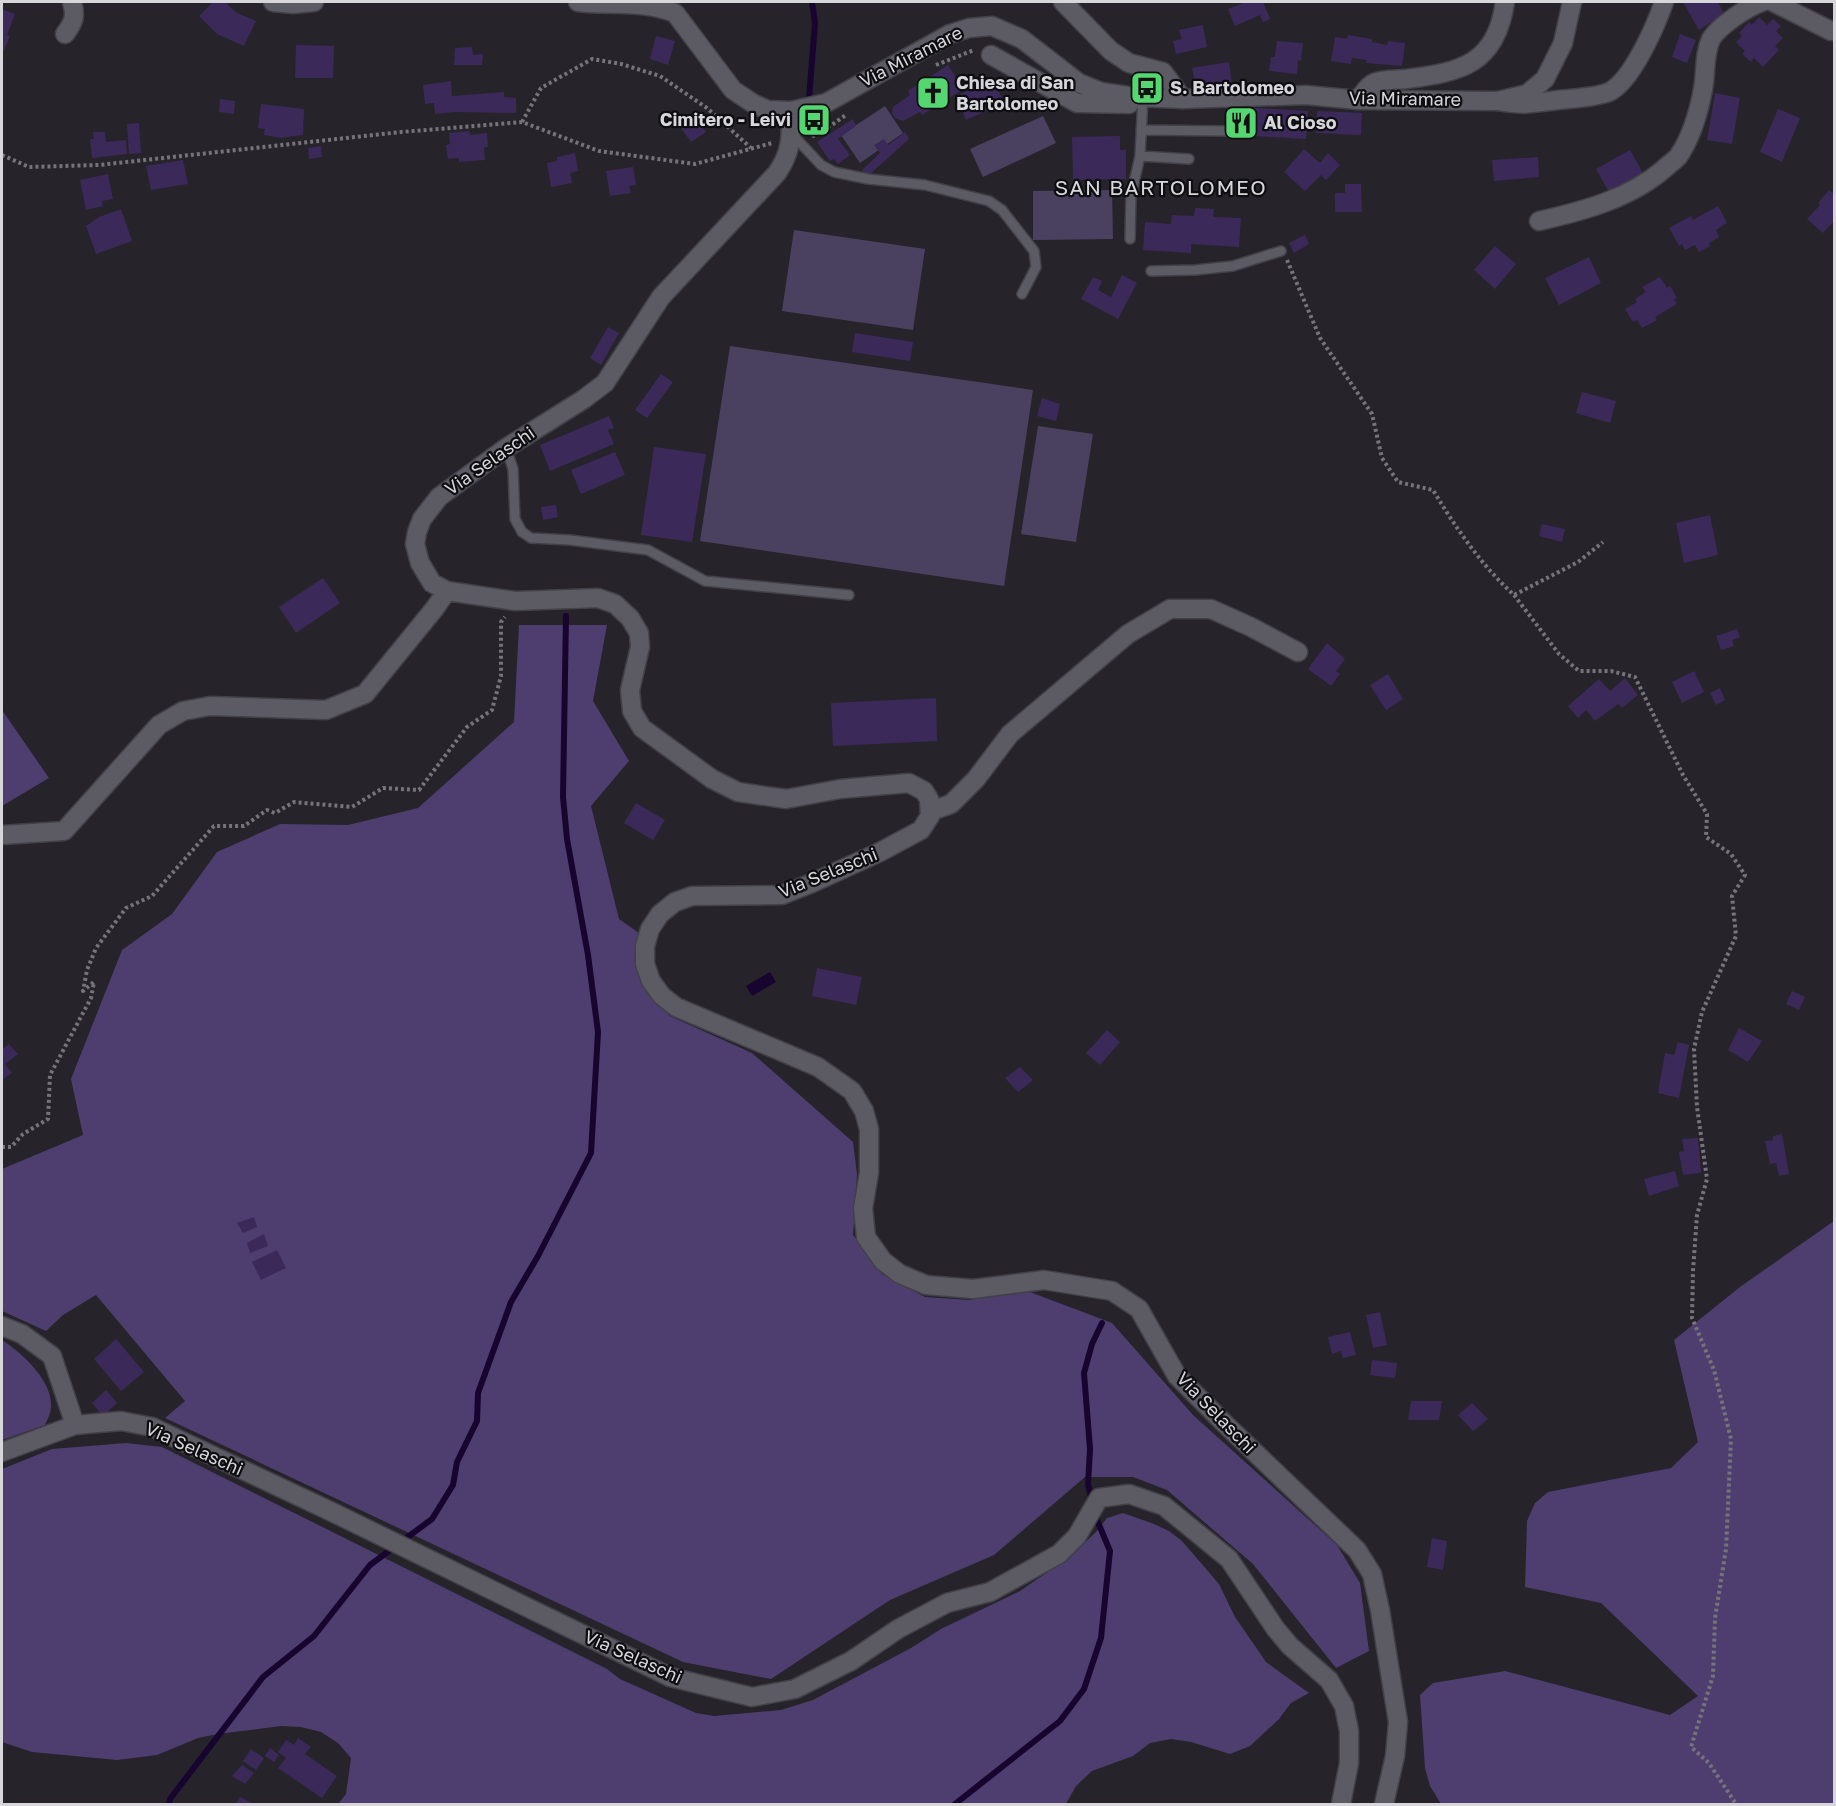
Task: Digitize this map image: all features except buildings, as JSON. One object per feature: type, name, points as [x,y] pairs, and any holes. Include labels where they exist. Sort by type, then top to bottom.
[{"type":"street","points":[[65,34],[75,16],[72,2]]},
{"type":"street","points":[[273,2],[293,4],[314,2]]},
{"type":"street","name":"Via Miramare","points":[[578,2],[633,3],[662,8],[675,13],[733,90],[768,110],[791,111],[826,103],[950,34],[969,27],[992,26],[1022,39],[1079,82],[1101,92],[1138,97],[1183,99],[1306,95],[1358,100],[1498,101],[1527,94],[1545,79],[1563,43],[1572,2]]},
{"type":"street","points":[[1063,2],[1111,51],[1129,63],[1163,72],[1183,99]]},
{"type":"street","points":[[1358,100],[1375,82],[1459,70],[1479,58],[1494,39],[1504,2]]},
{"type":"street","points":[[1498,101],[1517,105],[1598,95],[1619,86],[1628,75],[1657,21],[1664,2]]},
{"type":"street","points":[[1539,221],[1623,196],[1653,178],[1677,158],[1691,131],[1703,90],[1707,49],[1712,38],[1746,8],[1762,2]]},
{"type":"street","points":[[1773,2],[1831,31]]},
{"type":"street","points":[[992,55],[1077,103],[1129,104],[1138,97]]},
{"type":"street","name":"Via Selaschi","points":[[447,591],[432,583],[420,564],[415,544],[422,519],[439,497],[506,448],[584,399],[604,383],[661,297],[777,173],[786,160],[792,137],[791,111]]},
{"type":"street","points":[[2,835],[64,831],[159,725],[183,711],[210,706],[326,710],[365,694],[447,591],[515,601],[598,598],[615,604],[630,618],[639,633],[640,647],[630,690],[632,711],[642,728],[712,779],[738,792],[786,799],[840,789],[909,783],[924,791],[929,798],[931,811],[951,804],[976,779],[1010,734],[1128,634],[1170,609],[1211,609],[1298,652]]},
{"type":"street","name":"Via Selaschi","points":[[931,811],[927,824],[921,830],[880,852],[782,895],[692,896],[675,902],[660,914],[650,928],[645,946],[645,964],[651,981],[662,996],[676,1007],[818,1067],[852,1091],[864,1111],[869,1129],[869,1173],[863,1208],[866,1237],[883,1261],[900,1274],[926,1285],[973,1289],[1044,1280],[1112,1291],[1139,1309],[1177,1376],[1357,1550],[1372,1574],[1398,1722],[1395,1756],[1384,1804]]},
{"type":"street","points":[[2,1326],[22,1334],[52,1356],[75,1425]]},
{"type":"street","name":"Via Selaschi","points":[[2,1452],[75,1425],[121,1421],[152,1427],[670,1677],[752,1697],[795,1689],[851,1661],[898,1629],[947,1603],[990,1592],[1059,1554],[1077,1536],[1099,1498],[1129,1494],[1164,1506],[1229,1559],[1275,1628],[1290,1646],[1329,1680],[1344,1706],[1349,1731],[1349,1763],[1341,1804]]},
{"type":"lane","points":[[1130,239],[1131,196],[1140,156],[1142,130],[1138,97]]},
{"type":"lane","points":[[1142,130],[1227,130]]},
{"type":"lane","points":[[792,137],[821,165],[834,172],[868,179],[925,185],[989,201],[1002,210],[1034,251],[1036,267],[1022,294]]},
{"type":"lane","points":[[1140,156],[1190,159]]},
{"type":"lane","points":[[1151,272],[1233,266],[1283,254]]},
{"type":"lane","points":[[506,448],[513,469],[515,519],[522,532],[531,538],[570,540],[648,550],[705,581],[849,595]]},
{"type":"path","points":[[927,69],[977,49],[992,55]]},
{"type":"path","points":[[522,122],[541,88],[592,59],[621,64],[660,76],[707,108],[751,148]]},
{"type":"path","points":[[2,155],[29,167],[99,165],[303,142],[522,122],[599,151],[695,164],[792,137],[817,135],[855,108]]},
{"type":"path","points":[[1283,254],[1320,338],[1372,414],[1383,458],[1398,482],[1433,490],[1454,524],[1494,577],[1514,595],[1559,654],[1579,670],[1611,671],[1635,677],[1683,775],[1707,814],[1707,837],[1731,854],[1745,875],[1732,896],[1736,936],[1702,1012],[1694,1049],[1697,1107],[1707,1179],[1697,1215],[1692,1318],[1714,1370],[1731,1439],[1726,1549],[1715,1618],[1713,1676],[1691,1747],[1709,1763],[1736,1804]]},
{"type":"path","points":[[1514,595],[1578,562],[1602,542]]},
{"type":"path","points":[[2,1147],[11,1147],[23,1134],[48,1119],[50,1075],[91,998],[94,982],[83,991],[87,970],[96,948],[126,908],[152,896],[214,826],[244,826],[267,810],[275,813],[294,802],[352,807],[383,788],[419,790],[467,726],[492,710],[501,676],[501,622],[515,601]]},
{"type":"shaded area","points":[[885,106],[903,133],[860,163],[841,135]]},
{"type":"shaded area","points":[[1043,116],[1056,143],[983,177],[970,149]]},
{"type":"shaded area","points":[[1112,190],[1113,239],[1033,240],[1033,191]]},
{"type":"shaded area","points":[[794,230],[925,249],[913,330],[782,311]]},
{"type":"shaded area","points":[[730,346],[1033,390],[1004,586],[700,541]]},
{"type":"shaded area","points":[[1038,426],[1093,434],[1076,542],[1021,534]]},
{"type":"shaded area","points":[[519,625],[607,625],[593,701],[629,761],[591,806],[619,919],[639,933],[640,964],[648,990],[670,1016],[752,1053],[853,1142],[857,1174],[853,1235],[882,1274],[925,1297],[969,1300],[1022,1289],[1112,1323],[1193,1415],[1337,1545],[1360,1583],[1369,1651],[1336,1668],[1253,1564],[1167,1490],[1133,1477],[1085,1477],[994,1555],[890,1600],[771,1679],[683,1662],[165,1418],[185,1401],[96,1295],[63,1315],[46,1331],[2,1311],[2,1169],[83,1135],[71,1079],[122,950],[172,914],[217,852],[280,824],[348,825],[418,808],[514,722]]},
{"type":"shaded area","points":[[2,710],[49,778],[2,806]]},
{"type":"shaded area","points":[[770,972],[776,982],[752,996],[746,986]]},
{"type":"shaded area","points":[[1834,1221],[1834,1804],[1441,1804],[1430,1786],[1425,1768],[1420,1695],[1433,1683],[1505,1671],[1670,1715],[1698,1696],[1601,1603],[1525,1587],[1527,1521],[1535,1503],[1548,1492],[1671,1468],[1698,1442],[1674,1340],[1740,1287]]},
{"type":"shaded area","points":[[2,1340],[27,1360],[42,1378],[47,1387],[51,1407],[45,1425],[2,1440]]},
{"type":"shaded area","points":[[126,1443],[162,1447],[607,1669],[620,1679],[696,1713],[714,1716],[781,1710],[813,1700],[911,1648],[941,1629],[1020,1591],[1068,1558],[1096,1532],[1107,1518],[1123,1513],[1169,1531],[1182,1541],[1219,1584],[1235,1617],[1266,1662],[1309,1693],[1291,1703],[1279,1719],[1250,1746],[1230,1754],[1191,1742],[1171,1739],[1150,1743],[1133,1756],[1092,1771],[1076,1786],[1066,1804],[338,1804],[346,1794],[351,1758],[338,1743],[321,1732],[301,1727],[281,1726],[218,1734],[198,1738],[157,1755],[117,1760],[32,1752],[2,1742],[2,1469],[52,1449]]},
{"type":"waterway","points":[[809,99],[815,23],[812,2]]},
{"type":"waterway","points":[[169,1804],[170,1799],[263,1677],[314,1636],[370,1565],[432,1519],[453,1485],[457,1462],[477,1421],[478,1393],[511,1302],[538,1256],[591,1153],[598,1032],[588,955],[567,839],[563,797],[566,616]]},
{"type":"waterway","points":[[1092,1502],[1088,1484],[1090,1449],[1084,1373],[1092,1344],[1102,1323]]},
{"type":"waterway","points":[[955,1804],[1060,1721],[1084,1689],[1101,1638],[1110,1551],[1095,1515]]},
{"type":"place","name":"S. Bartolomeo","points":[[1147,88]]},
{"type":"place","name":"Chiesa di San Bartolomeo","points":[[933,93]]},
{"type":"place","name":"Cimitero - Leivi","points":[[814,120]]},
{"type":"place","name":"Al Cioso","points":[[1241,123]]},
{"type":"district","name":"SAN BARTOLOMEO","points":[[1161,188]]}]
